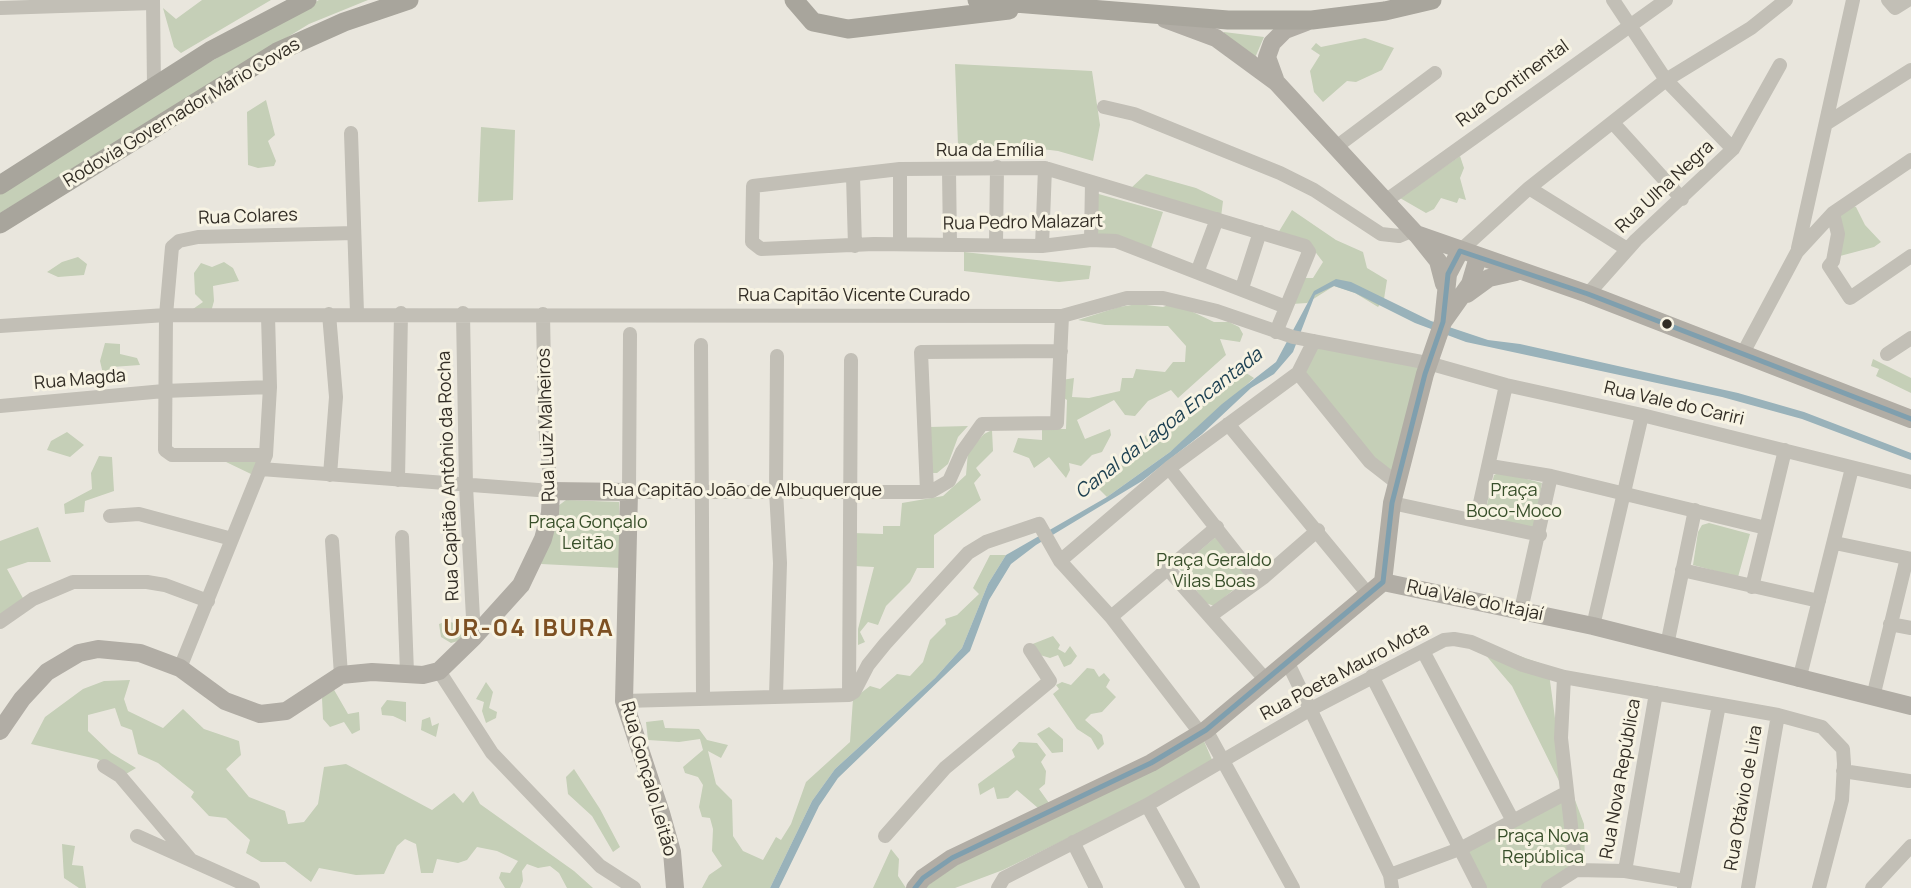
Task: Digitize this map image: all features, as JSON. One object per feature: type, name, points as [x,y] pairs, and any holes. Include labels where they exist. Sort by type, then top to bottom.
[{"type":"highway","name":"Rodovia Governador Mário Covas","points":[[0,185],[209,51],[307,0]]},
{"type":"highway","name":"Rodovia Governador Mário Covas","points":[[0,224],[277,52],[344,22],[409,0]]},
{"type":"highway","points":[[794,0],[813,22],[848,29],[985,14],[1027,4]]},
{"type":"highway","points":[[977,0],[1228,20],[1312,20],[1385,11],[1432,0]]},
{"type":"main road","points":[[1145,12],[1216,38],[1276,82],[1414,232],[1438,261],[1454,295]]},
{"type":"main road","points":[[1276,82],[1267,57],[1272,43],[1285,30],[1312,20]]},
{"type":"main road","points":[[1414,232],[1460,251],[1588,293],[1911,419]]},
{"type":"main road","points":[[1454,295],[1450,268],[1460,251]]},
{"type":"main road","points":[[1383,582],[1392,503],[1428,363],[1454,295],[1475,274],[1478,257]]},
{"type":"main road","points":[[1454,295],[1497,274],[1525,272]]},
{"type":"main road","name":"Rua Capitão João de Albuquerque","points":[[551,491],[629,492]]},
{"type":"main road","name":"Rua Luiz Malheiros","points":[[439,671],[521,585],[543,539],[550,513],[551,491]]},
{"type":"main road","name":"Rua Gonçalo Leitão","points":[[629,492],[622,664],[624,701],[665,826],[672,852],[675,888]]},
{"type":"main road","name":"Rua Vale do Itajaí","points":[[915,888],[951,858],[1151,763],[1203,732],[1383,582],[1593,626],[1799,680],[1911,706]]},
{"type":"main road","points":[[0,731],[47,671],[79,653],[122,649],[180,668],[225,701],[260,715],[286,711],[341,675],[439,671]]},
{"type":"street","points":[[1614,0],[1666,80],[1733,149]]},
{"type":"street","name":"Rua Continental","points":[[1384,202],[1666,0]]},
{"type":"street","points":[[1460,251],[1529,188],[1614,124],[1666,80],[1751,28],[1786,0]]},
{"type":"street","points":[[1797,252],[1853,0]]},
{"type":"street","points":[[1892,4],[1908,0]]},
{"type":"street","points":[[0,8],[153,1],[154,87]]},
{"type":"street","name":"Rua Ulha Negra","points":[[1588,293],[1627,249],[1733,149],[1780,65]]},
{"type":"street","points":[[1827,123],[1911,70]]},
{"type":"street","points":[[1336,147],[1435,73]]},
{"type":"street","points":[[1104,107],[1146,119],[1280,173],[1314,190],[1381,234],[1399,236],[1414,232]]},
{"type":"street","points":[[1614,124],[1682,199]]},
{"type":"street","points":[[351,133],[357,313]]},
{"type":"street","points":[[1742,355],[1797,252],[1833,213],[1909,166]]},
{"type":"street","points":[[996,244],[997,167]]},
{"type":"street","points":[[1042,246],[1045,168]]},
{"type":"street","name":"Rua da Emília","points":[[752,242],[753,187],[900,169],[1045,168],[1304,246],[1309,252],[1286,307],[1279,333]]},
{"type":"street","points":[[900,169],[900,244]]},
{"type":"street","points":[[949,170],[950,244]]},
{"type":"street","points":[[853,176],[855,246]]},
{"type":"street","points":[[1091,182],[1091,240]]},
{"type":"street","points":[[1529,188],[1627,249]]},
{"type":"street","points":[[1833,213],[1838,234],[1833,261],[1829,266],[1850,298],[1911,256]]},
{"type":"street","points":[[1198,270],[1217,219]]},
{"type":"street","points":[[1242,288],[1260,232]]},
{"type":"street","name":"Rua Colares","points":[[165,450],[166,314],[172,247],[179,242],[198,237],[354,233]]},
{"type":"street","name":"Rua Pedro Malazart","points":[[752,242],[761,249],[900,244],[1042,246],[1091,240],[1126,243],[1286,307]]},
{"type":"street","name":"Rua Capitão Vicente Curado","points":[[0,326],[166,314],[1062,316],[1127,298],[1163,298],[1217,311],[1306,340],[1428,363]]},
{"type":"street","points":[[398,480],[401,313]]},
{"type":"street","name":"Rua Capitão Antônio da Rocha","points":[[463,313],[474,637]]},
{"type":"street","points":[[329,314],[336,397],[330,474]]},
{"type":"street","name":"Rua Luiz Malheiros","points":[[543,314],[545,424],[551,491]]},
{"type":"street","points":[[180,668],[263,462],[270,387],[268,316]]},
{"type":"street","points":[[1061,351],[921,352],[927,491],[949,481],[962,453],[982,424],[1055,424],[1059,421],[1061,351],[1062,316]]},
{"type":"street","name":"Rua Gonçalo Leitão","points":[[629,492],[630,334]]},
{"type":"street","points":[[1887,354],[1911,338]]},
{"type":"street","points":[[1060,561],[1169,468],[1298,373],[1306,340]]},
{"type":"street","points":[[701,345],[704,492],[703,697]]},
{"type":"street","points":[[776,696],[780,563],[776,491],[777,356]]},
{"type":"street","points":[[849,695],[851,360]]},
{"type":"street","name":"Rua Vale do Cariri","points":[[1428,363],[1506,385],[1642,415],[1911,482]]},
{"type":"street","points":[[1298,373],[1370,462],[1397,483]]},
{"type":"street","points":[[1476,522],[1506,385]]},
{"type":"street","name":"Rua Magda","points":[[0,406],[164,391],[270,387]]},
{"type":"street","points":[[1593,626],[1642,415]]},
{"type":"street","points":[[1228,424],[1368,594]]},
{"type":"street","name":"Rua Capitão João de Albuquerque","points":[[165,450],[172,455],[263,462],[330,474],[551,491]]},
{"type":"street","points":[[1752,587],[1785,450]]},
{"type":"street","points":[[1490,466],[1552,476],[1766,528]]},
{"type":"street","points":[[1169,468],[1258,581]]},
{"type":"street","points":[[1799,680],[1852,468]]},
{"type":"street","points":[[1521,610],[1552,476]]},
{"type":"street","name":"Rua Capitão João de Albuquerque","points":[[629,492],[927,491]]},
{"type":"street","points":[[1392,503],[1540,535]]},
{"type":"street","points":[[1667,645],[1695,510]]},
{"type":"street","points":[[110,516],[148,516],[232,539]]},
{"type":"street","points":[[624,701],[849,695],[854,692],[868,665],[885,644],[968,553],[986,542],[1040,524],[1060,561],[1111,617],[1224,762],[1293,888]]},
{"type":"street","points":[[1111,617],[1217,527]]},
{"type":"street","points":[[1210,615],[1258,581],[1318,530]]},
{"type":"street","points":[[402,537],[407,673]]},
{"type":"street","points":[[332,541],[341,675]]},
{"type":"street","points":[[1835,543],[1909,559],[1889,624],[1873,697]]},
{"type":"street","points":[[1167,568],[1265,679]]},
{"type":"street","points":[[1682,570],[1819,601]]},
{"type":"street","points":[[0,622],[33,598],[73,582],[147,582],[165,585],[208,601]]},
{"type":"street","points":[[1889,624],[1911,628]]},
{"type":"street","name":"Rua Poeta Mauro Mota","points":[[998,888],[1004,878],[1147,805],[1311,709],[1444,640],[1471,642],[1523,665],[1564,677],[1777,715],[1822,727],[1843,749],[1844,768]]},
{"type":"street","points":[[885,836],[945,768],[1049,681],[1030,650]]},
{"type":"street","points":[[1423,650],[1513,821]]},
{"type":"street","points":[[1287,661],[1391,881],[1462,848],[1566,793]]},
{"type":"street","points":[[439,671],[492,753],[566,827],[600,866],[634,888]]},
{"type":"street","points":[[1372,676],[1462,848],[1480,888]]},
{"type":"street","points":[[1564,677],[1561,738],[1576,870]]},
{"type":"street","name":"Rua Nova República","points":[[1625,871],[1656,694]]},
{"type":"street","points":[[1685,884],[1719,705]]},
{"type":"street","name":"Rua Otávio de Lira","points":[[1748,888],[1777,715]]},
{"type":"street","points":[[104,766],[120,776],[191,860]]},
{"type":"street","points":[[1819,888],[1842,800],[1844,768],[1909,781]]},
{"type":"street","points":[[1147,805],[1194,888]]},
{"type":"street","points":[[137,836],[253,888]]},
{"type":"street","points":[[1073,842],[1096,888]]},
{"type":"street","points":[[1872,888],[1911,846]]},
{"type":"street","name":"Rua Nova República","points":[[1548,888],[1576,870],[1625,871],[1685,884]]},
{"type":"green space","points":[[202,0],[271,0],[181,53],[174,47],[163,8],[176,19]]},
{"type":"green space","points":[[319,0],[368,0],[309,24],[0,213],[0,189],[108,120]]},
{"type":"green space","points":[[1224,32],[1264,37],[1254,60],[1223,39]]},
{"type":"green space","points":[[1365,38],[1394,48],[1382,70],[1356,82],[1347,81],[1323,102],[1314,92],[1310,71],[1320,55],[1311,49],[1316,43],[1321,47]]},
{"type":"green space","points":[[955,64],[1092,71],[1100,125],[1093,161],[1058,151],[1025,147],[958,145]]},
{"type":"green space","points":[[266,100],[275,135],[268,141],[276,161],[274,166],[258,168],[248,165],[247,112]]},
{"type":"green space","points":[[481,127],[515,130],[513,200],[478,202]]},
{"type":"green space","points":[[1460,156],[1464,168],[1460,178],[1466,200],[1459,198],[1457,203],[1441,198],[1434,209],[1426,213],[1400,198]]},
{"type":"green space","points":[[1146,174],[1196,188],[1223,201],[1221,217],[1130,189]]},
{"type":"green space","points":[[1095,193],[1163,212],[1151,248],[1097,239]]},
{"type":"green space","points":[[1850,205],[1856,207],[1865,225],[1881,242],[1874,247],[1840,256],[1837,214]]},
{"type":"green space","points":[[1292,210],[1336,240],[1363,252],[1367,268],[1387,280],[1384,299],[1378,307],[1355,293],[1334,286],[1307,303],[1292,304],[1302,278],[1313,278],[1323,262],[1310,245],[1278,233]]},
{"type":"green space","points":[[964,252],[1091,266],[1089,279],[1059,282],[964,271]]},
{"type":"green space","points":[[78,257],[87,264],[84,275],[58,277],[47,272],[62,262]]},
{"type":"green space","points":[[224,262],[233,268],[239,281],[213,286],[214,301],[211,312],[193,309],[203,302],[195,294],[194,273],[201,263],[212,267]]},
{"type":"green space","points":[[1174,303],[1214,322],[1229,322],[1239,327],[1243,334],[1240,342],[1220,339],[1226,355],[1178,398],[1171,390],[1148,401],[1135,416],[1125,415],[1114,400],[1077,420],[1085,439],[1110,429],[1111,435],[1102,452],[1092,455],[1081,466],[1069,463],[1070,470],[1066,478],[1049,457],[1034,468],[1029,458],[1013,452],[1018,438],[1042,440],[1042,429],[1066,429],[1067,400],[1061,396],[1062,380],[1074,378],[1072,397],[1089,398],[1120,391],[1122,378],[1133,378],[1136,369],[1165,372],[1173,362],[1185,362],[1186,346],[1168,326],[1105,325],[1078,320],[1119,307],[1138,304],[1163,307]]},
{"type":"green space","points":[[105,343],[120,344],[120,354],[137,358],[140,365],[112,367],[113,376],[104,378],[100,361]]},
{"type":"green space","points":[[1314,345],[1431,362],[1399,483],[1369,463],[1300,369]]},
{"type":"green space","points":[[1873,359],[1911,378],[1911,393],[1876,376],[1879,369],[1871,366]]},
{"type":"green space","points":[[1237,367],[1254,378],[1199,428],[1107,497],[1097,487],[1153,428],[1211,398]]},
{"type":"green space","points":[[968,426],[958,437],[948,464],[937,473],[929,473],[929,427]]},
{"type":"green space","points":[[992,430],[993,451],[976,468],[981,475],[974,483],[981,500],[934,535],[934,568],[917,568],[910,582],[886,606],[878,625],[868,622],[860,632],[865,642],[858,645],[858,629],[874,567],[854,566],[853,533],[883,534],[883,526],[900,526],[902,503],[943,496],[966,475],[968,452],[984,434]]},
{"type":"green space","points":[[67,432],[84,445],[70,457],[47,450],[51,441]]},
{"type":"green space","points":[[99,456],[112,457],[114,491],[85,501],[84,512],[65,514],[64,504],[92,489],[91,473]]},
{"type":"green space","points":[[259,460],[251,474],[224,461]]},
{"type":"green space","name":"Praça Boco-Moco","points":[[1500,472],[1542,483],[1534,530],[1484,517],[1494,475]]},
{"type":"green space","name":"Praça Gonçalo Leitão","points":[[566,500],[619,502],[621,568],[541,564],[558,506]]},
{"type":"green space","points":[[1709,523],[1750,534],[1738,577],[1693,565],[1698,532],[1702,525]]},
{"type":"green space","points":[[38,527],[51,562],[28,562],[7,569],[24,600],[0,622],[0,541]]},
{"type":"green space","name":"Praça Geraldo Vilas Boas","points":[[1217,536],[1249,577],[1214,606],[1206,603],[1179,568]]},
{"type":"green space","points":[[990,555],[1006,555],[988,584],[962,648],[935,678],[835,769],[812,801],[770,888],[702,888],[709,875],[722,866],[712,851],[713,829],[710,818],[702,817],[699,807],[703,785],[698,777],[685,773],[683,767],[703,750],[700,739],[679,742],[648,740],[646,722],[663,720],[665,728],[699,729],[707,740],[728,745],[721,758],[708,751],[716,784],[732,800],[733,836],[743,851],[763,860],[776,837],[781,840],[791,824],[806,782],[850,742],[853,699],[870,686],[880,689],[897,674],[910,676],[923,662],[930,640],[946,624],[945,619],[957,615],[979,594],[973,588]]},
{"type":"green space","points":[[447,621],[464,626],[465,639],[451,643],[441,637],[439,624]]},
{"type":"green space","points":[[1053,636],[1060,645],[1058,649],[1065,653],[1070,646],[1077,656],[1071,664],[1064,667],[1058,655],[1050,658],[1040,655],[1030,645]]},
{"type":"green space","name":"Praça Nova República","points":[[1472,639],[1548,666],[1561,763],[1584,824],[1585,864],[1550,888],[1477,888],[1458,847],[1565,793],[1512,686]]},
{"type":"green space","points":[[1087,668],[1094,669],[1099,677],[1104,673],[1110,680],[1106,687],[1116,697],[1102,712],[1091,714],[1085,720],[1102,735],[1104,744],[1098,750],[1091,738],[1077,729],[1053,694],[1059,689],[1056,685],[1062,682],[1071,685]]},
{"type":"green space","points":[[130,680],[124,699],[128,711],[163,728],[183,709],[204,729],[239,741],[241,755],[226,769],[249,797],[285,811],[288,824],[304,822],[318,804],[324,767],[346,764],[432,810],[454,793],[463,803],[473,791],[480,804],[574,871],[593,888],[567,888],[559,873],[550,866],[538,868],[527,864],[522,871],[523,881],[520,888],[505,888],[499,878],[501,872],[510,873],[518,861],[497,851],[477,847],[467,860],[458,863],[437,859],[433,873],[421,873],[416,844],[405,839],[397,846],[384,874],[356,875],[319,868],[311,882],[285,862],[261,862],[246,853],[250,840],[226,818],[209,816],[191,797],[194,792],[158,763],[138,754],[132,730],[121,726],[115,708],[88,715],[88,731],[111,753],[136,768],[126,774],[97,759],[31,744],[45,717],[83,689],[104,681]]},
{"type":"green space","points":[[486,682],[493,692],[489,708],[497,712],[496,718],[486,723],[482,711],[484,702],[476,699]]},
{"type":"green space","points":[[333,688],[348,714],[359,712],[360,730],[352,734],[344,722],[330,727],[323,719],[322,698]]},
{"type":"green space","points":[[387,700],[406,702],[406,722],[393,716],[382,715],[381,708]]},
{"type":"green space","points":[[430,717],[432,726],[439,723],[436,737],[421,730],[422,720]]},
{"type":"green space","points":[[1049,727],[1063,739],[1063,752],[1052,753],[1037,734]]},
{"type":"green space","points":[[1204,741],[1213,762],[1148,799],[1003,870],[955,888],[924,888],[955,866]]},
{"type":"green space","points":[[1019,742],[1037,743],[1046,755],[1041,762],[1046,771],[1045,784],[1039,789],[1049,803],[1038,808],[1017,790],[1008,798],[997,799],[994,787],[980,795],[978,784],[1015,757],[1012,750]]},
{"type":"green space","points":[[574,769],[620,847],[613,852],[592,816],[568,794],[566,777]]},
{"type":"green space","points":[[62,844],[75,846],[72,865],[83,866],[86,888],[79,888],[64,878]]},
{"type":"green space","points":[[891,849],[899,859],[898,876],[906,888],[873,888]]},
{"type":"water","points":[[1336,279],[1351,282],[1431,321],[1488,340],[1520,344],[1738,393],[1804,412],[1911,453],[1911,460],[1802,419],[1722,397],[1466,342],[1415,323],[1355,293],[1334,286],[1315,295],[1293,352],[1274,374],[1251,388],[1202,434],[1142,481],[1036,545],[1011,564],[989,600],[970,651],[838,778],[819,806],[779,888],[770,888],[812,801],[835,769],[935,678],[962,648],[988,584],[1006,555],[1107,497],[1170,452],[1222,404],[1276,362],[1314,291]]},
{"type":"transit line","points":[[915,888],[923,878],[952,858],[1151,763],[1206,730],[1383,582],[1392,503],[1425,374],[1443,322],[1448,274],[1460,251],[1588,294],[1911,419]]},
{"type":"district","name":"UR-04 IBURA","points":[[529,629]]},
{"type":"water label","name":"Canal da Lagoa Encantada","points":[[1169,424]]}]
